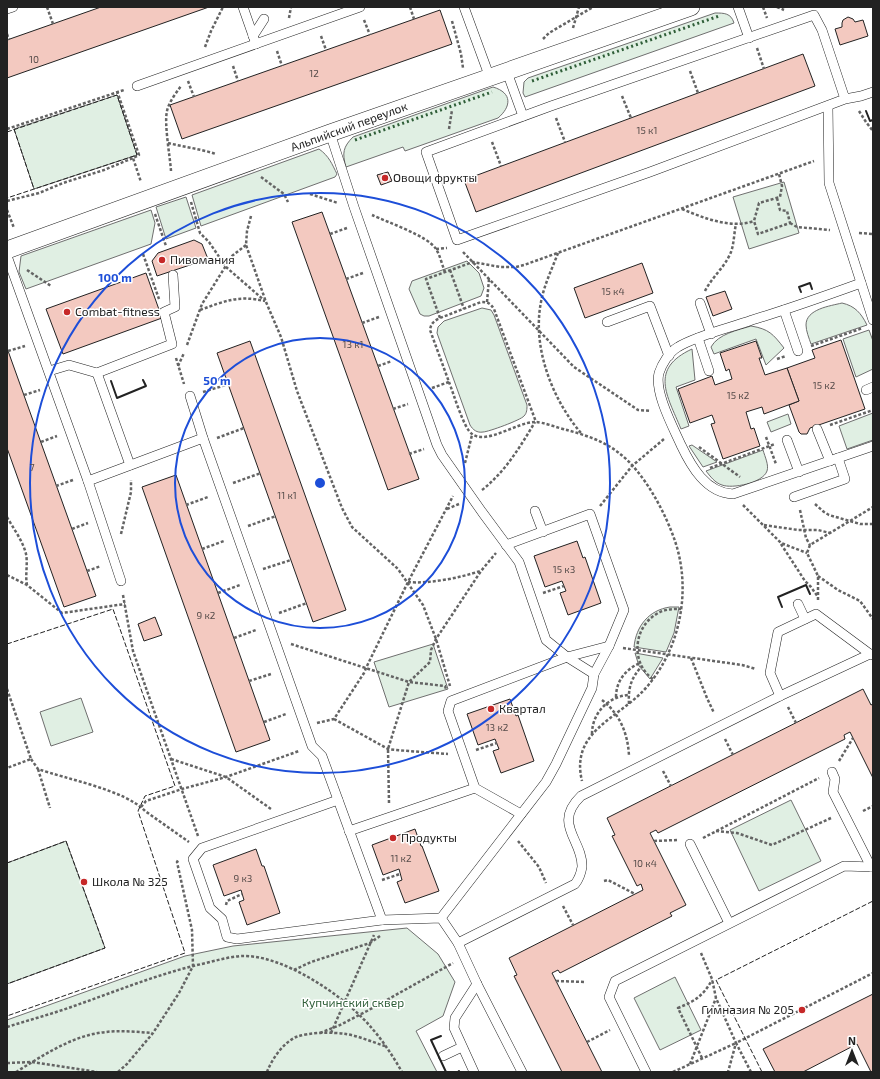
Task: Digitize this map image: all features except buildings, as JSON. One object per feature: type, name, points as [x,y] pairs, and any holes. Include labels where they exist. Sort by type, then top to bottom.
[{"type":"street","name":"Альпийский переулок","points":[[7,250],[330,133],[691,7]]},
{"type":"lane","points":[[7,9],[13,7]]},
{"type":"lane","points":[[243,7],[254,40]]},
{"type":"lane","points":[[137,86],[200,64],[254,40],[360,7]]},
{"type":"lane","points":[[464,7],[490,78]]},
{"type":"lane","points":[[738,7],[751,37]]},
{"type":"lane","points":[[849,98],[822,30],[814,15],[551,106],[426,152],[457,240],[650,172],[849,98],[873,92]]},
{"type":"lane","points":[[254,40],[264,19]]},
{"type":"lane","points":[[507,72],[523,116]]},
{"type":"lane","points":[[828,106],[829,184],[873,320]]},
{"type":"lane","points":[[330,133],[354,207],[442,455],[519,562],[546,640],[567,657],[594,674]]},
{"type":"lane","points":[[7,256],[88,481],[121,581]]},
{"type":"lane","points":[[49,371],[69,365],[97,373],[172,344],[164,312],[175,307],[172,275]]},
{"type":"lane","points":[[861,283],[808,297],[784,310],[698,338],[677,347],[663,363],[659,374],[658,385],[659,392],[683,450],[696,473],[719,492],[733,494],[873,446]]},
{"type":"lane","points":[[700,302],[711,334]]},
{"type":"lane","points":[[607,322],[650,306],[669,356]]},
{"type":"lane","points":[[784,310],[798,351]]},
{"type":"lane","points":[[698,338],[709,371]]},
{"type":"lane","points":[[97,373],[130,469]]},
{"type":"lane","points":[[190,396],[204,440],[312,746],[322,756],[382,920]]},
{"type":"lane","points":[[799,495],[845,479],[817,429]]},
{"type":"lane","points":[[88,481],[130,469],[204,440]]},
{"type":"lane","points":[[787,440],[798,472]]},
{"type":"lane","points":[[535,511],[543,532]]},
{"type":"lane","points":[[441,918],[546,782],[590,691],[594,674],[609,646],[624,610],[590,514],[506,545]]},
{"type":"lane","points":[[798,604],[805,619]]},
{"type":"lane","points":[[458,943],[575,884],[580,876],[582,866],[580,855],[570,832],[570,814],[576,801],[586,793],[780,696],[872,655],[816,614],[778,632],[770,673],[780,696]]},
{"type":"lane","points":[[521,814],[475,788],[448,711],[451,701],[567,657],[609,646]]},
{"type":"lane","points":[[646,1072],[609,997],[615,981],[844,866],[872,867],[833,792],[835,779],[832,772]]},
{"type":"lane","points":[[349,831],[475,788]]},
{"type":"lane","points":[[338,800],[202,848],[193,858],[210,908],[222,919],[227,937],[237,939],[382,920],[441,918]]},
{"type":"lane","points":[[690,844],[729,923]]},
{"type":"lane","points":[[441,918],[458,943],[477,984],[522,1072]]},
{"type":"lane","points":[[474,1072],[454,1028],[454,1018],[477,984]]},
{"type":"lane","points":[[443,1056],[462,1047]]},
{"type":"path","points":[[47,7],[53,24]]},
{"type":"path","points":[[200,64],[211,31],[223,7]]},
{"type":"path","points":[[410,7],[414,19]]},
{"type":"path","points":[[571,33],[579,7]]},
{"type":"path","points":[[540,42],[549,33],[593,7]]},
{"type":"path","points":[[452,20],[461,54],[462,72]]},
{"type":"path","points":[[7,34],[9,40]]},
{"type":"path","points":[[751,37],[764,69]]},
{"type":"path","points":[[686,60],[698,93]]},
{"type":"path","points":[[172,176],[166,111],[187,77]]},
{"type":"path","points":[[617,83],[631,118]]},
{"type":"path","points":[[7,129],[117,91],[137,86]]},
{"type":"path","points":[[7,201],[39,192],[139,155],[117,91]]},
{"type":"path","points":[[849,98],[873,132]]},
{"type":"path","points":[[551,106],[565,142]]},
{"type":"path","points":[[487,129],[501,166]]},
{"type":"path","points":[[168,143],[204,150],[219,155]]},
{"type":"path","points":[[440,318],[426,279],[473,262],[500,267],[516,267],[828,157]]},
{"type":"path","points":[[133,158],[142,186]]},
{"type":"path","points":[[779,174],[782,186],[780,197],[759,203],[754,221],[758,234],[790,223]]},
{"type":"path","points":[[752,179],[754,183]]},
{"type":"path","points":[[310,194],[342,204]]},
{"type":"path","points":[[777,198],[780,210],[786,211],[790,223],[797,228],[844,231]]},
{"type":"path","points":[[354,207],[416,234],[432,245],[436,248],[445,272]]},
{"type":"path","points":[[681,209],[703,218],[720,222],[736,224],[754,221]]},
{"type":"path","points":[[7,210],[15,230]]},
{"type":"path","points":[[154,213],[166,246]]},
{"type":"path","points":[[251,216],[247,231],[246,245],[266,302],[281,337],[297,392],[347,520],[352,527],[398,569],[423,605],[436,639],[451,689],[446,690],[445,686],[409,682],[274,639]]},
{"type":"path","points":[[700,302],[709,283],[721,269],[731,252],[736,224]]},
{"type":"path","points":[[200,233],[210,242],[226,267],[266,302]]},
{"type":"path","points":[[457,240],[457,246],[574,367],[638,410],[668,414]]},
{"type":"path","points":[[178,366],[202,304],[232,256],[246,245]]},
{"type":"path","points":[[558,253],[542,295],[540,331],[545,364],[554,388],[567,415],[582,434]]},
{"type":"path","points":[[143,254],[164,312]]},
{"type":"path","points":[[450,270],[464,309]]},
{"type":"path","points":[[487,302],[489,279]]},
{"type":"path","points":[[200,310],[236,299],[250,298],[266,302]]},
{"type":"path","points":[[536,422],[491,304],[481,302],[434,320],[431,324],[430,330],[467,427],[472,435],[477,437],[486,437],[523,424],[536,422],[582,434],[610,447],[626,459],[643,478],[656,500],[675,541],[682,567],[683,585],[678,628],[667,655],[653,679],[629,704],[600,725],[584,749],[581,765],[581,777],[586,793]]},
{"type":"path","points":[[777,359],[866,327]]},
{"type":"path","points":[[172,344],[178,366],[190,396],[229,384]]},
{"type":"path","points":[[419,393],[450,382]]},
{"type":"path","points":[[446,509],[472,498],[494,481],[516,453],[536,422]]},
{"type":"path","points":[[204,440],[244,428]]},
{"type":"path","points":[[590,514],[597,511],[632,466],[674,429]]},
{"type":"path","points":[[306,726],[334,719],[364,673],[408,582],[461,482],[472,435]]},
{"type":"path","points":[[766,437],[782,478]]},
{"type":"path","points":[[120,537],[131,492],[130,469]]},
{"type":"path","points":[[186,505],[261,473]]},
{"type":"path","points":[[733,494],[781,544],[818,598]]},
{"type":"path","points":[[799,495],[824,512],[860,524],[873,524]]},
{"type":"path","points":[[799,495],[804,530],[810,545]]},
{"type":"path","points":[[816,614],[818,576],[807,552],[810,545],[873,507]]},
{"type":"path","points":[[202,549],[276,516]]},
{"type":"path","points":[[7,517],[24,548],[26,556],[25,578],[27,585]]},
{"type":"path","points":[[763,525],[804,530],[818,530],[830,533]]},
{"type":"path","points":[[781,544],[807,552]]},
{"type":"path","points":[[389,818],[388,749],[409,682],[430,662],[431,650],[436,639],[481,571],[501,548],[506,545]]},
{"type":"path","points":[[218,593],[291,560]]},
{"type":"path","points":[[408,582],[419,583],[458,577],[481,571]]},
{"type":"path","points":[[7,575],[27,585],[62,613],[124,604]]},
{"type":"path","points":[[818,576],[838,590],[860,601],[873,619]]},
{"type":"path","points":[[121,581],[133,651],[202,848]]},
{"type":"path","points":[[531,597],[564,586]]},
{"type":"path","points":[[234,638],[307,603]]},
{"type":"path","points":[[653,679],[641,664],[638,650],[641,632],[653,616],[665,610],[681,609]]},
{"type":"path","points":[[609,646],[742,665],[770,673]]},
{"type":"path","points":[[691,658],[707,698],[721,725]]},
{"type":"path","points":[[629,704],[628,695],[632,678],[641,664]]},
{"type":"path","points":[[616,698],[617,686],[620,680],[629,669],[641,664]]},
{"type":"path","points":[[249,681],[285,669]]},
{"type":"path","points":[[7,689],[31,759],[38,769],[50,808]]},
{"type":"path","points":[[590,691],[616,714],[625,731],[631,770]]},
{"type":"path","points":[[592,735],[592,729],[596,718],[606,704],[619,696],[628,695]]},
{"type":"path","points":[[786,703],[796,723]]},
{"type":"path","points":[[264,722],[299,709]]},
{"type":"path","points":[[334,719],[388,749],[463,755],[497,743]]},
{"type":"path","points":[[690,844],[835,771],[836,766],[853,738]]},
{"type":"path","points":[[141,807],[146,801],[226,777],[312,746]]},
{"type":"path","points":[[7,768],[31,759]]},
{"type":"path","points":[[171,759],[226,777],[285,818]]},
{"type":"path","points":[[661,767],[671,786]]},
{"type":"path","points":[[38,769],[110,791],[141,807],[192,844],[202,848]]},
{"type":"path","points":[[863,811],[873,806]]},
{"type":"path","points":[[716,831],[736,833],[772,845],[837,815]]},
{"type":"path","points":[[508,830],[539,867],[553,896]]},
{"type":"path","points":[[654,841],[678,840]]},
{"type":"path","points":[[118,1072],[127,1064],[153,1032],[179,993],[193,966],[192,930],[177,862],[192,844]]},
{"type":"path","points":[[369,885],[400,874]]},
{"type":"path","points":[[604,881],[608,880],[634,894]]},
{"type":"path","points":[[561,902],[573,926]]},
{"type":"path","points":[[330,1033],[334,1027],[370,943],[382,920]]},
{"type":"path","points":[[696,940],[712,980],[716,998],[751,1072]]},
{"type":"path","points":[[294,970],[311,962],[370,943]]},
{"type":"path","points":[[7,1027],[193,966],[227,958],[242,956],[254,957],[294,970],[316,981],[359,1015],[369,1025],[402,1072]]},
{"type":"path","points":[[267,1072],[279,1050],[296,1037],[320,1032],[359,1015],[440,971],[464,956]]},
{"type":"path","points":[[673,1072],[736,1043],[873,973]]},
{"type":"path","points":[[702,1058],[678,1008],[695,1001],[706,990],[712,980]]},
{"type":"path","points":[[556,981],[586,982]]},
{"type":"path","points":[[690,1064],[716,998]]},
{"type":"path","points":[[587,1042],[610,1030]]},
{"type":"path","points":[[16,1072],[60,1046],[85,1037],[106,1032],[153,1032]]},
{"type":"path","points":[[320,1032],[346,1034],[385,1046]]},
{"type":"path","points":[[728,1072],[736,1043]]},
{"type":"path","points":[[7,1063],[32,1062],[96,1072]]},
{"type":"green space","points":[[715,13],[729,15],[734,23],[525,97],[523,93],[524,82],[528,78]]},
{"type":"green space","points":[[493,87],[504,93],[508,101],[506,109],[498,118],[405,151],[403,147],[346,167],[344,150],[353,137]]},
{"type":"green space","points":[[117,95],[137,155],[34,189],[14,129]]},
{"type":"green space","points":[[319,149],[328,157],[332,164],[337,174],[335,177],[201,226],[192,195]]},
{"type":"green space","points":[[784,182],[799,233],[749,249],[733,197]]},
{"type":"green space","points":[[186,197],[196,228],[166,239],[156,207]]},
{"type":"green space","points":[[151,210],[155,223],[151,244],[26,289],[19,272],[21,256]]},
{"type":"green space","points":[[467,261],[479,273],[484,288],[481,296],[429,316],[420,314],[409,289],[412,281]]},
{"type":"green space","points":[[842,303],[851,306],[857,311],[867,325],[811,344],[806,325],[810,315],[825,307]]},
{"type":"green space","points":[[482,308],[491,310],[494,315],[527,405],[527,411],[522,418],[511,423],[479,432],[475,431],[470,425],[437,333],[438,327],[444,321]]},
{"type":"green space","points":[[751,326],[770,333],[784,348],[766,365],[756,339],[714,354],[711,347],[718,339],[734,331]]},
{"type":"green space","points":[[869,330],[873,341],[873,369],[856,377],[843,339]]},
{"type":"green space","points":[[692,349],[695,380],[676,387],[689,426],[681,429],[667,394],[665,384],[666,374],[670,365]]},
{"type":"green space","points":[[873,413],[873,440],[847,449],[839,426]]},
{"type":"green space","points":[[788,414],[791,424],[771,432],[767,422]]},
{"type":"green space","points":[[692,445],[717,462],[703,467],[689,446]]},
{"type":"green space","points":[[763,450],[767,464],[767,471],[760,479],[754,482],[733,486],[722,485],[715,481],[706,471]]},
{"type":"green space","points":[[670,607],[679,607],[674,633],[666,652],[634,647],[635,639],[645,620],[650,615]]},
{"type":"green space","points":[[433,644],[448,689],[389,707],[374,662]]},
{"type":"green space","points":[[635,653],[663,658],[650,679],[639,666]]},
{"type":"green space","points":[[81,698],[93,732],[51,746],[40,712]]},
{"type":"green space","points":[[791,800],[821,861],[759,891],[730,830]]},
{"type":"green space","points":[[66,841],[105,948],[7,984],[7,863]]},
{"type":"green space","name":"Купчинский сквер","points":[[407,928],[438,954],[455,982],[443,1016],[416,1031],[437,1072],[7,1072],[7,1020],[185,956],[233,946]]},
{"type":"green space","points":[[675,977],[701,1030],[660,1050],[634,998]]},
{"type":"hedge","points":[[532,81],[719,16]]},
{"type":"hedge","points":[[355,140],[492,92]]},
{"type":"fence","points":[[7,132],[117,95],[137,155],[7,198]]},
{"type":"fence","points":[[14,129],[34,189]]},
{"type":"fence","points":[[7,644],[113,609],[175,786],[145,796],[138,811],[185,953],[7,1016]]},
{"type":"fence","points":[[7,863],[66,841],[105,948],[7,984]]},
{"type":"fence","points":[[762,1072],[716,980],[873,901]]},
{"type":"wall","points":[[866,111],[870,121],[873,120]]},
{"type":"wall","points":[[801,292],[799,287],[810,283],[812,289]]},
{"type":"wall","points":[[111,381],[117,398],[146,386],[143,380]]},
{"type":"wall","points":[[782,607],[778,597],[806,585],[810,594]]},
{"type":"wall","points":[[441,1036],[431,1040],[446,1072]]},
{"type":"place","name":"Овощи фрукты","points":[[385,178]]},
{"type":"place","name":"Пивомания","points":[[162,260]]},
{"type":"place","name":"Combat-fitness","points":[[67,312]]},
{"type":"place","name":"Квартал","points":[[491,709]]},
{"type":"place","name":"Продукты","points":[[393,838]]},
{"type":"place","name":"Школа № 325","points":[[84,882]]},
{"type":"place","name":"Гимназия № 205","points":[[802,1010]]}]
